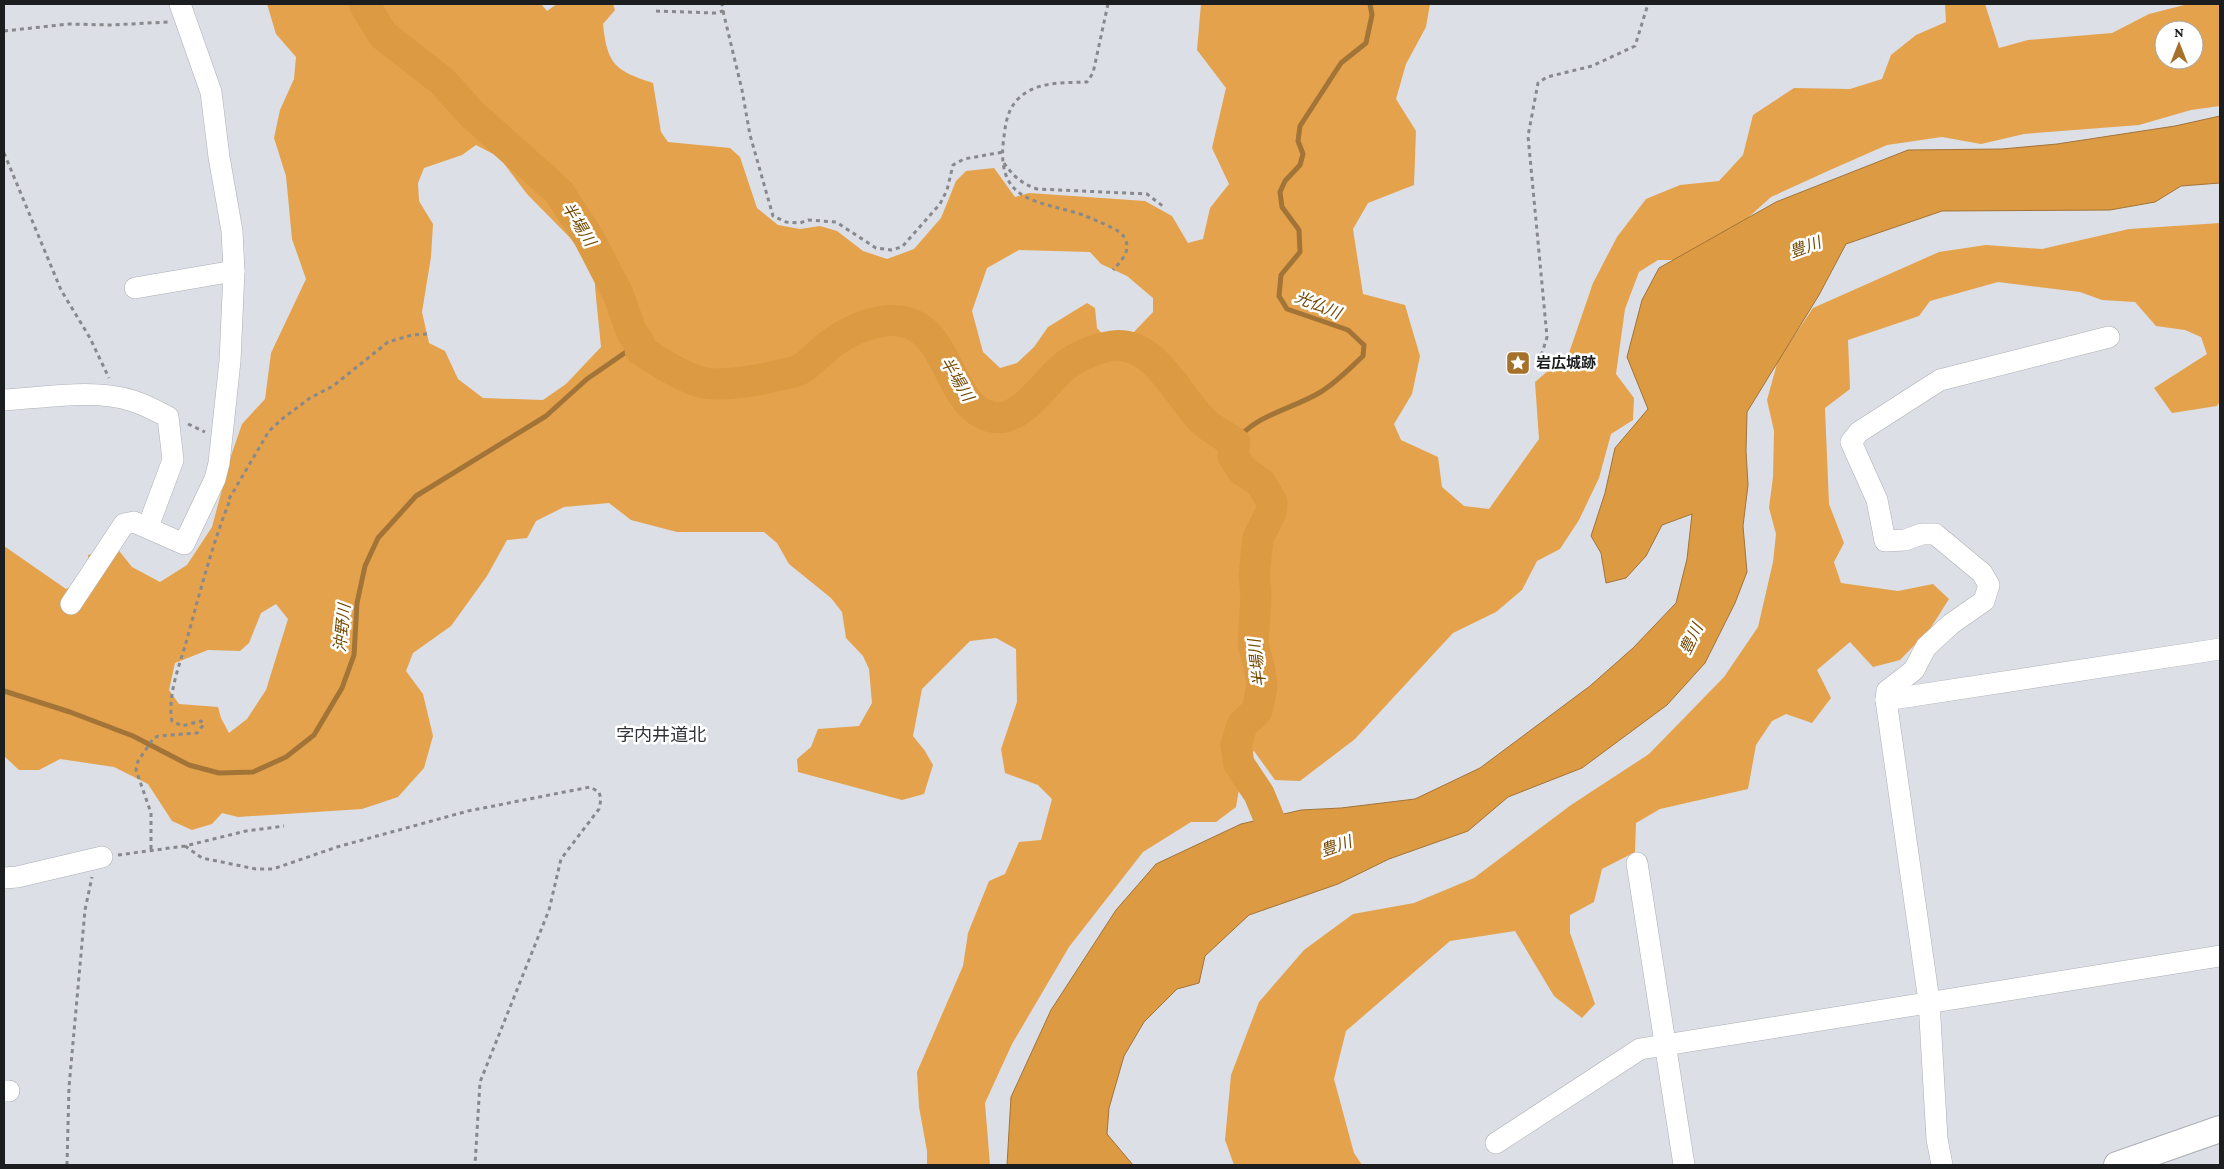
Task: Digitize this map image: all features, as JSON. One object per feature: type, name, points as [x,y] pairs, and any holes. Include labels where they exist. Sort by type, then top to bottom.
[{"type":"main road","points":[[2117,1165],[2220,1129]]},
{"type":"street","points":[[71,604],[124,524],[134,522],[184,544],[215,479],[219,463],[230,361],[234,271],[232,231],[219,157],[211,92],[183,12]]},
{"type":"street","points":[[135,288],[234,271]]},
{"type":"street","points":[[1942,1165],[1938,1139],[1929,1001],[1886,700],[1887,691],[1914,670],[1926,647],[1951,624],[1984,601],[1988,585],[1982,573],[1935,534],[1922,534],[1905,540],[1885,541],[1877,500],[1851,442],[1859,432],[1940,380],[2108,337]]},
{"type":"street","points":[[4,400],[84,395],[116,397],[132,400],[168,417],[173,460],[148,527]]},
{"type":"street","points":[[1886,700],[2220,649]]},
{"type":"street","points":[[4,878],[17,877],[102,858]]},
{"type":"street","points":[[1637,863],[1684,1165]]},
{"type":"street","points":[[1496,1143],[1640,1049],[1929,1001],[2220,956]]},
{"type":"path","points":[[722,4],[742,90],[750,135],[773,216],[786,222],[826,220],[836,222],[876,248],[890,250],[902,247],[940,204],[947,190],[953,165],[964,159],[1002,152]]},
{"type":"path","points":[[1108,4],[1093,73],[1090,78],[1087,82],[1049,84],[1027,90],[1011,106],[1005,127],[1002,152],[1006,178],[1023,196],[1039,204],[1081,214],[1124,235],[1128,246],[1125,256],[1113,270]]},
{"type":"path","points":[[1539,363],[1547,337],[1528,136],[1538,83],[1547,77],[1592,66],[1635,46],[1648,4]]},
{"type":"path","points":[[656,11],[716,13],[723,11]]},
{"type":"path","points":[[4,31],[69,24],[111,25],[183,12]]},
{"type":"path","points":[[4,153],[61,290],[90,338],[116,392],[116,397]]},
{"type":"path","points":[[1003,163],[1025,185],[1038,189],[1147,194],[1164,207]]},
{"type":"path","points":[[152,850],[152,813],[136,770],[138,761],[153,739],[158,736],[197,733],[204,724],[201,721],[182,726],[172,721],[170,712],[177,675],[201,586],[216,536],[230,500],[269,431],[282,419],[310,398],[333,386],[388,342],[412,335],[428,334]]},
{"type":"path","points":[[168,417],[206,432],[219,463]]},
{"type":"path","points":[[227,496],[230,500]]},
{"type":"path","points":[[185,846],[202,858],[256,869],[273,868],[337,847],[468,811],[590,787],[599,792],[601,799],[599,809],[561,859],[549,910],[480,1082],[475,1165]]},
{"type":"path","points":[[67,1165],[69,1087],[85,910],[93,874],[102,858],[185,846],[246,831],[284,826]]},
{"type":"shaded area","points":[[267,4],[541,4],[547,11],[557,4],[613,4],[615,10],[603,24],[607,49],[611,58],[622,70],[653,83],[661,132],[668,142],[730,148],[740,157],[757,208],[778,225],[800,229],[820,226],[837,231],[863,251],[887,259],[914,249],[941,218],[956,181],[966,171],[994,168],[1015,197],[1029,193],[1145,201],[1172,216],[1188,243],[1203,239],[1210,208],[1229,184],[1212,148],[1226,88],[1197,50],[1201,4],[1430,4],[1426,27],[1406,64],[1396,99],[1416,131],[1414,185],[1368,203],[1353,229],[1363,294],[1405,305],[1420,356],[1412,394],[1394,424],[1401,440],[1438,457],[1442,487],[1464,506],[1489,509],[1539,439],[1535,382],[1569,353],[1593,283],[1617,237],[1646,199],[1680,185],[1719,181],[1743,155],[1753,115],[1794,88],[1850,89],[1882,79],[1891,55],[1916,35],[1946,22],[1945,4],[1985,4],[1999,48],[2028,40],[2112,33],[2149,14],[2188,4],[2220,4],[2220,106],[2191,110],[2139,125],[2024,134],[1981,144],[1942,137],[1887,145],[1771,197],[1731,233],[1682,260],[1658,260],[1639,272],[1625,309],[1616,374],[1634,398],[1633,420],[1611,434],[1599,478],[1579,520],[1560,549],[1537,561],[1522,590],[1496,612],[1453,633],[1355,739],[1300,781],[1275,780],[1254,751],[1244,760],[1236,807],[1216,822],[1191,822],[1143,852],[1069,947],[1012,1044],[985,1103],[990,1165],[927,1165],[927,1151],[919,1107],[917,1072],[963,966],[968,933],[989,881],[1005,874],[1019,842],[1041,840],[1052,799],[1038,785],[1005,773],[1001,749],[1017,702],[1016,649],[996,638],[970,641],[922,689],[913,736],[933,765],[924,794],[902,800],[798,772],[797,759],[811,747],[818,729],[859,726],[872,703],[869,669],[863,656],[846,638],[842,612],[831,598],[789,564],[777,543],[764,532],[677,532],[631,520],[609,503],[564,507],[536,521],[527,538],[507,540],[487,576],[451,626],[413,653],[406,671],[423,694],[433,736],[424,768],[398,797],[362,809],[238,817],[222,813],[212,824],[192,830],[172,821],[148,784],[114,767],[60,759],[39,770],[19,770],[4,756],[4,546],[66,589],[91,577],[88,555],[116,547],[132,567],[160,582],[187,565],[212,527],[231,456],[242,424],[265,399],[271,353],[306,279],[292,239],[286,176],[274,138],[280,110],[294,79],[296,57],[276,34]],"holes":[[[476,145],[499,157],[527,194],[596,264],[595,287],[601,347],[566,384],[543,400],[483,398],[458,379],[445,351],[429,343],[422,312],[431,257],[433,224],[419,201],[418,183],[424,168],[462,155]],[[1019,250],[1090,252],[1101,264],[1127,276],[1153,298],[1153,312],[1132,334],[1105,337],[1097,328],[1095,308],[1087,303],[1048,327],[1034,347],[1017,363],[1000,368],[983,352],[972,311],[987,268]],[[276,604],[288,619],[266,690],[247,719],[229,733],[221,718],[218,707],[179,704],[169,690],[175,663],[208,650],[240,651],[249,643],[261,613]]]},
{"type":"shaded area","points":[[2220,223],[2220,401],[2217,406],[2172,413],[2154,388],[2207,354],[2201,337],[2185,330],[2156,326],[2135,302],[2102,300],[2080,292],[1998,282],[1930,301],[1919,316],[1848,340],[1850,389],[1825,408],[1829,504],[1844,543],[1834,562],[1841,583],[1898,591],[1933,584],[1949,599],[1930,629],[1900,660],[1873,667],[1850,642],[1817,670],[1831,698],[1812,723],[1786,714],[1772,721],[1756,745],[1748,789],[1660,809],[1636,823],[1635,852],[1602,869],[1594,902],[1570,915],[1570,933],[1595,1004],[1582,1018],[1554,996],[1515,931],[1450,941],[1346,1031],[1334,1079],[1354,1153],[1362,1165],[1234,1165],[1225,1140],[1231,1075],[1259,1002],[1304,950],[1353,914],[1414,903],[1474,878],[1571,805],[1649,754],[1724,677],[1758,627],[1773,562],[1776,534],[1769,508],[1773,477],[1774,431],[1767,400],[1778,360],[1813,308],[1939,252],[1986,245],[2042,249],[2129,229]]},
{"type":"water","name":"豊川","points":[[2220,116],[2220,183],[2181,186],[2155,202],[2110,210],[1942,211],[1846,244],[1819,295],[1747,412],[1746,451],[1748,485],[1743,526],[1747,572],[1735,603],[1705,663],[1667,705],[1582,768],[1508,797],[1468,831],[1389,859],[1338,884],[1249,915],[1205,956],[1199,983],[1177,989],[1144,1022],[1124,1056],[1109,1108],[1107,1134],[1133,1165],[1007,1165],[1011,1097],[1051,1010],[1116,910],[1156,864],[1241,824],[1301,810],[1341,808],[1415,799],[1480,768],[1590,686],[1633,648],[1676,603],[1687,559],[1692,514],[1662,525],[1646,556],[1626,578],[1606,583],[1601,553],[1591,536],[1605,493],[1615,448],[1648,409],[1627,357],[1642,300],[1659,268],[1776,202],[1908,150],[2002,149],[2057,144],[2175,126]]},
{"type":"waterway","name":"半場川","points":[[364,4],[383,35],[442,81],[472,114],[559,192],[589,238],[618,294],[632,333],[639,342],[640,350],[684,376],[700,382],[727,384],[790,373],[804,367],[831,344],[849,332],[883,321],[899,321],[916,326],[929,337],[965,398],[977,410],[992,417],[1003,417],[1013,414],[1033,399],[1066,365],[1094,351],[1112,346],[1127,347],[1141,352],[1153,361],[1204,422],[1235,443],[1233,456],[1242,470],[1261,483],[1272,502],[1271,512],[1258,538],[1254,575],[1256,595],[1253,645],[1262,686],[1257,711],[1242,725],[1236,745],[1239,764],[1259,794],[1285,857]]},
{"type":"waterway","name":"光仏川","points":[[1235,443],[1252,426],[1325,389],[1363,356],[1364,345],[1348,330],[1287,309],[1279,296],[1281,275],[1300,252],[1299,230],[1282,207],[1280,192],[1285,181],[1300,165],[1303,154],[1298,141],[1300,126],[1341,63],[1366,43],[1372,15],[1370,4]]},
{"type":"waterway","name":"沖野川","points":[[4,691],[70,712],[133,736],[189,765],[219,773],[253,772],[286,757],[314,735],[342,688],[354,655],[357,603],[365,566],[378,538],[416,496],[546,416],[587,379],[626,352],[640,350]]},
{"type":"place","name":"岩広城跡","points":[[1518,363]]},
{"type":"district","name":"字内井道北","points":[[661,735]]}]
